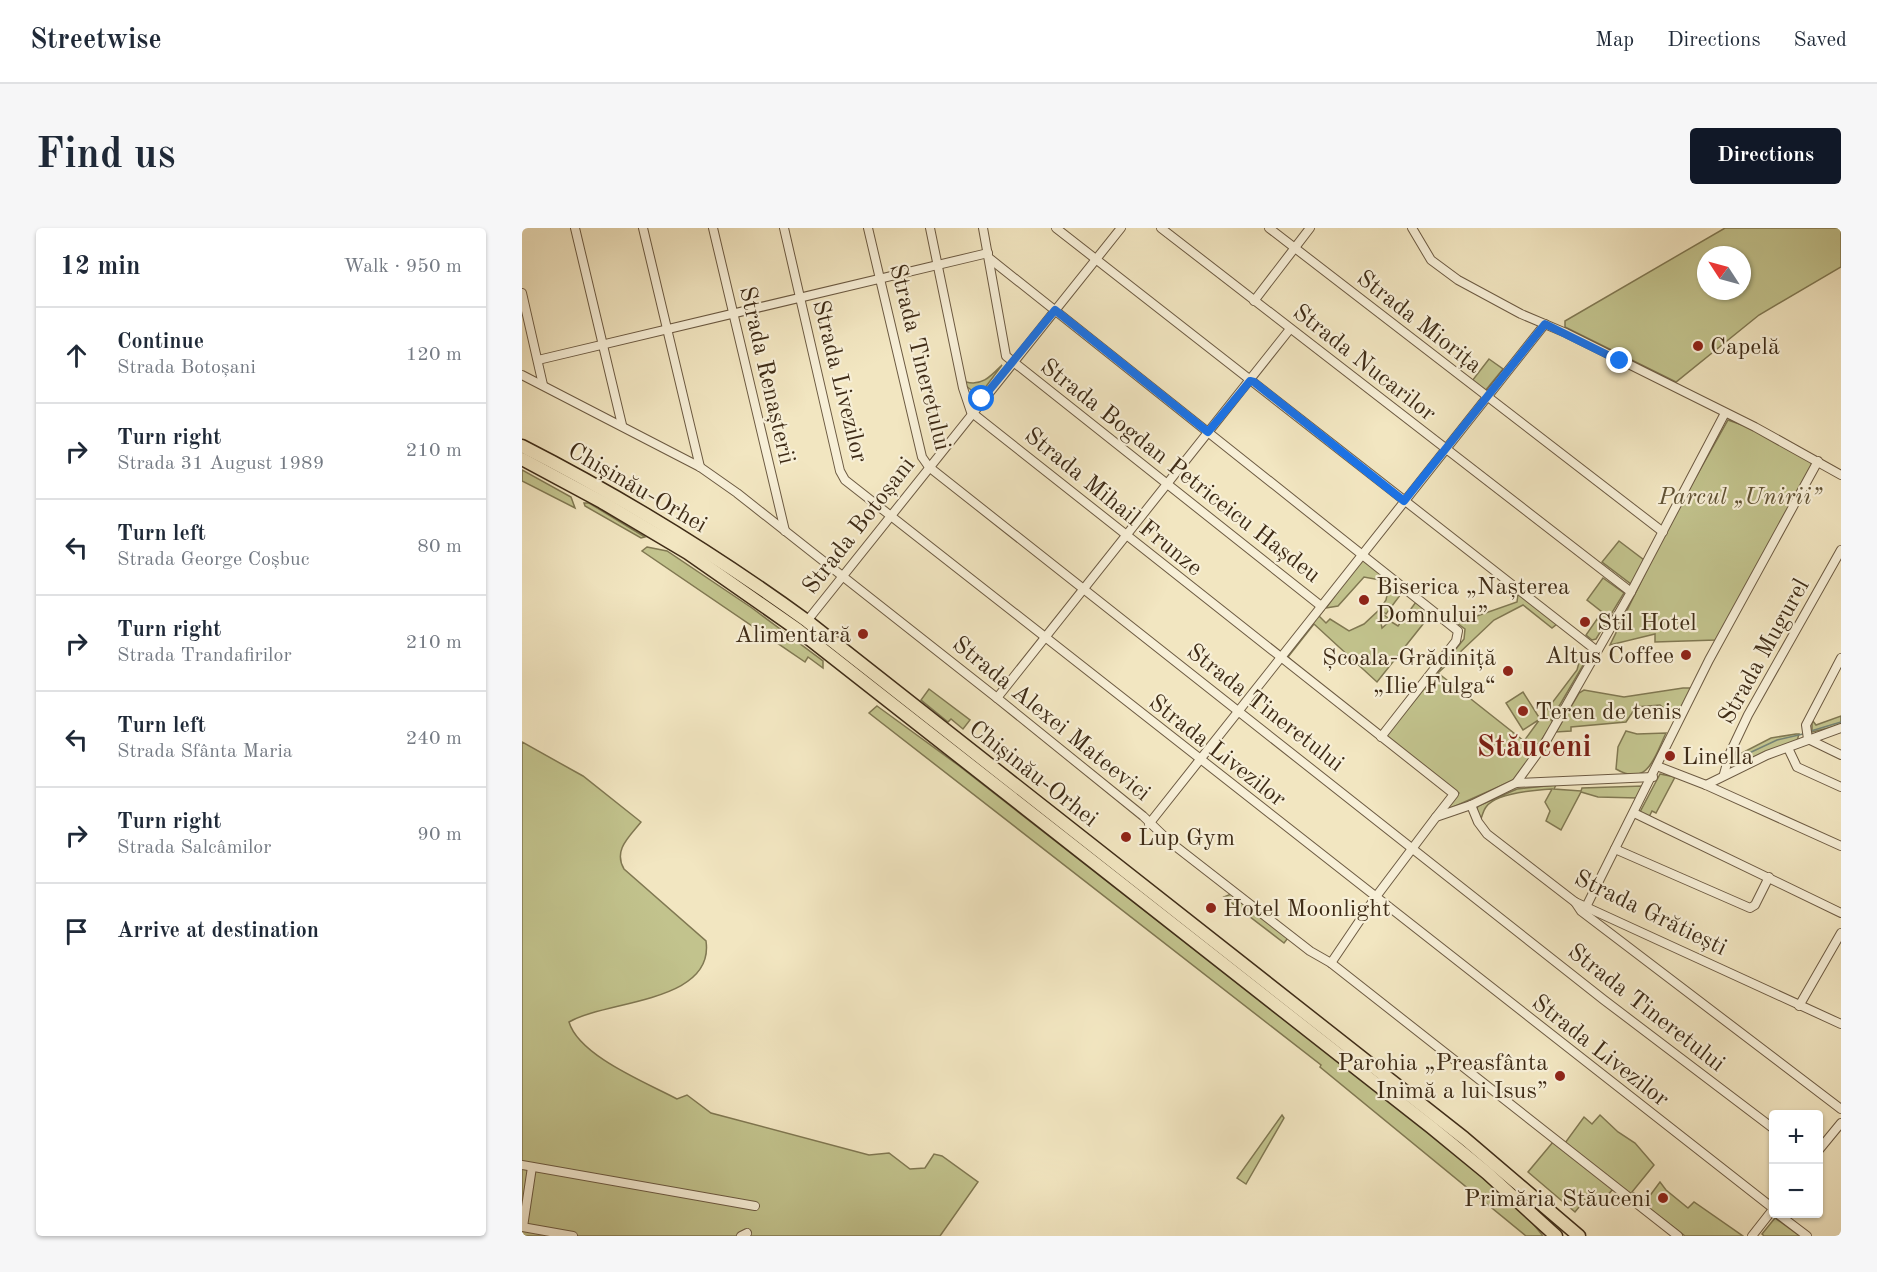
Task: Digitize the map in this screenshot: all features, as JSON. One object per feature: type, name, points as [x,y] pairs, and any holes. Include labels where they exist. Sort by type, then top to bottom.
[{"type":"highway","name":"Chișinău-Orhei","points":[[522,446],[654,518],[759,586],[807,621],[1464,1138],[1579,1236]]},
{"type":"highway","name":"Chișinău-Orhei","points":[[522,459],[602,502],[680,549],[798,630],[1431,1127],[1494,1179],[1556,1236]]},
{"type":"street","points":[[575,228],[622,425]]},
{"type":"street","points":[[643,228],[700,467]]},
{"type":"street","name":"Strada Renașterii","points":[[713,228],[785,531]]},
{"type":"street","name":"Strada Livezilor","points":[[784,228],[840,471],[845,480],[1769,1206]]},
{"type":"street","name":"Strada Tineretului","points":[[868,228],[922,457],[929,466],[1412,848],[1769,1126]]},
{"type":"street","points":[[930,228],[963,388],[971,412]]},
{"type":"street","name":"Strada Bogdan Petriceicu Hașdeu","points":[[984,228],[1006,356],[1321,606]]},
{"type":"street","points":[[1056,228],[1597,651]]},
{"type":"street","name":"Strada Botoșani","points":[[807,621],[971,412],[1121,228]]},
{"type":"street","name":"Strada Nucarilor","points":[[1161,228],[1631,591]]},
{"type":"street","name":"Strada Miorița","points":[[1269,228],[1663,532]]},
{"type":"street","points":[[1254,301],[1310,228]]},
{"type":"street","points":[[1412,228],[1421,246],[1440,268],[1521,314],[1725,413],[1841,475]]},
{"type":"street","points":[[538,360],[667,331],[732,313],[938,264],[988,255],[1455,628],[1459,634],[1381,737]]},
{"type":"street","points":[[522,293],[543,385]]},
{"type":"street","points":[[1149,824],[1545,324]]},
{"type":"street","points":[[997,698],[1290,329]]},
{"type":"street","name":"Strada Alexei Mateevici","points":[[522,375],[700,467],[997,698],[1143,816],[1149,824],[1310,951],[1331,963],[1678,1236]]},
{"type":"street","name":"Strada Mihail Frunze","points":[[971,412],[1454,794],[1436,817]]},
{"type":"street","points":[[1516,783],[1538,754],[1631,591],[1725,413]]},
{"type":"street","points":[[1586,907],[1717,645],[1818,461]]},
{"type":"street","name":"Strada Mugurel","points":[[1724,774],[1730,753],[1748,716],[1841,550]]},
{"type":"street","points":[[1808,739],[1806,725],[1841,658]]},
{"type":"street","points":[[1706,784],[1724,774],[1808,739],[1841,728]]},
{"type":"street","points":[[1808,739],[1841,755]]},
{"type":"street","points":[[1788,748],[1797,766],[1841,787]]},
{"type":"street","points":[[1657,766],[1706,784],[1841,846]]},
{"type":"street","points":[[1331,963],[1375,898],[1436,817],[1471,805],[1516,783],[1653,777]]},
{"type":"street","name":"Strada Grătiești","points":[[1471,805],[1478,822],[1487,834],[1575,902],[1799,1006],[1840,1022]]},
{"type":"street","points":[[1634,813],[1841,913]]},
{"type":"street","points":[[1615,849],[1750,908],[1755,905],[1769,877]]},
{"type":"street","points":[[1575,902],[1581,910],[1841,1109]]},
{"type":"street","points":[[1799,1006],[1841,933]]},
{"type":"street","points":[[1823,1145],[1841,1123]]},
{"type":"street","points":[[522,1165],[754,1206]]},
{"type":"street","points":[[532,1167],[522,1227],[573,1236]]},
{"type":"street","points":[[1752,1236],[1769,1214]]},
{"type":"street","points":[[1783,1218],[1807,1236]]},
{"type":"green space","points":[[1725,228],[1841,228],[1841,267],[1759,315],[1676,382],[1565,327],[1565,321]]},
{"type":"green space","points":[[1489,359],[1503,369],[1485,391],[1472,381]]},
{"type":"green space","points":[[1002,365],[979,396],[966,386],[966,382],[977,383],[986,380]]},
{"type":"green space","name":"Parcul „Unirii”","points":[[1728,420],[1748,427],[1809,459],[1812,465],[1716,640],[1655,642],[1655,634],[1610,645],[1669,525]]},
{"type":"green space","points":[[522,470],[571,497],[575,508],[522,481]]},
{"type":"green space","points":[[584,503],[589,503],[645,537],[641,538],[585,506]]},
{"type":"green space","points":[[1619,541],[1644,560],[1631,584],[1602,562]]},
{"type":"green space","points":[[647,547],[667,551],[752,608],[823,661],[823,668],[808,657],[805,662],[642,551]]},
{"type":"green space","points":[[1362,558],[1391,582],[1364,577],[1338,606],[1326,608]]},
{"type":"green space","points":[[1603,578],[1624,593],[1596,639],[1592,640],[1586,635],[1602,612],[1587,600]]},
{"type":"green space","points":[[1389,586],[1401,594],[1386,614],[1380,609],[1386,600]]},
{"type":"green space","points":[[1518,594],[1557,624],[1552,628],[1523,605],[1494,620],[1438,673],[1524,741],[1577,670],[1580,659],[1585,662],[1551,720],[1553,722],[1539,744],[1535,743],[1532,747],[1536,751],[1514,780],[1442,812],[1459,793],[1386,736],[1464,639],[1465,629],[1457,623],[1517,602]]},
{"type":"green space","points":[[1416,602],[1431,614],[1377,682],[1314,624],[1288,657],[1306,674],[1286,657],[1320,612],[1323,611],[1319,616],[1326,623],[1330,619],[1349,631],[1364,624],[1378,611],[1388,618],[1381,623],[1382,628],[1390,621],[1398,626]]},
{"type":"green space","points":[[1691,688],[1676,717],[1660,705],[1636,707],[1626,722],[1571,727],[1571,731],[1556,732],[1579,693],[1584,690],[1624,697]]},
{"type":"green space","points":[[929,689],[970,720],[963,729],[951,719],[948,722],[921,700]]},
{"type":"green space","name":"Teren de tenis","points":[[1523,692],[1540,719],[1523,730],[1506,703]]},
{"type":"green space","points":[[877,706],[958,765],[1463,1159],[1526,1215],[1543,1236],[1526,1236],[1320,1067],[1321,1065],[869,713]]},
{"type":"green space","points":[[1841,716],[1841,725],[1812,732],[1812,720],[1816,725]]},
{"type":"green space","points":[[1626,731],[1637,734],[1666,733],[1649,767],[1636,775],[1616,769],[1618,747]]},
{"type":"green space","points":[[1799,734],[1797,741],[1740,762],[1736,759],[1735,752],[1742,753],[1771,738]]},
{"type":"green space","points":[[522,742],[583,776],[641,822],[627,838],[621,850],[620,856],[624,869],[706,941],[704,961],[694,977],[676,988],[655,996],[569,1022],[575,1034],[600,1057],[632,1077],[677,1099],[687,1095],[711,1113],[869,1155],[889,1153],[910,1169],[925,1168],[934,1154],[942,1156],[978,1182],[940,1236],[522,1236]]},
{"type":"green space","points":[[1660,774],[1675,777],[1656,813],[1652,811],[1649,817],[1640,812]]},
{"type":"green space","points":[[1556,785],[1554,789],[1581,791],[1582,788],[1643,786],[1638,798],[1598,797],[1581,792],[1561,830],[1546,821],[1550,811],[1545,802],[1552,789],[1517,793],[1498,798],[1486,807],[1480,821],[1476,812],[1478,806],[1517,789]]},
{"type":"green space","points":[[1231,894],[1288,938],[1284,943],[1224,897]]},
{"type":"green space","points":[[1282,1115],[1284,1118],[1246,1184],[1237,1178]]},
{"type":"green space","points":[[1600,1115],[1618,1132],[1635,1143],[1654,1165],[1632,1192],[1646,1201],[1660,1182],[1688,1208],[1694,1202],[1743,1236],[1685,1236],[1565,1143],[1584,1117],[1592,1124]]},
{"type":"green space","points":[[1553,1142],[1613,1189],[1599,1205],[1588,1196],[1575,1212],[1528,1172]]},
{"type":"green space","points":[[1775,1218],[1800,1236],[1764,1236],[1762,1234]]},
{"type":"waterway","points":[[1811,731],[1841,722]]},
{"type":"waterway","points":[[1737,754],[1745,755],[1777,740],[1803,734]]},
{"type":"place","name":"Capelă","points":[[1698,346]]},
{"type":"place","name":"Biserica „Nașterea Domnului”","points":[[1364,600]]},
{"type":"place","name":"Stil Hotel","points":[[1585,622]]},
{"type":"place","name":"Alimentară","points":[[863,634]]},
{"type":"place","name":"Altus Coffee","points":[[1686,655]]},
{"type":"place","name":"Școala-Grădiniță „Ilie Fulga“","points":[[1508,671]]},
{"type":"place","name":"Teren de tenis","points":[[1523,711]]},
{"type":"place","name":"Linella","points":[[1670,756]]},
{"type":"place","name":"Lup Gym","points":[[1126,837]]},
{"type":"place","name":"Hotel Moonlight","points":[[1211,908]]},
{"type":"place","name":"Parohia „Preasfânta Inimă a lui Isus”","points":[[1560,1076]]},
{"type":"place","name":"Primăria Stăuceni","points":[[1663,1198]]},
{"type":"district","name":"Stăuceni","points":[[1534,746]]},
{"type":"route","points":[[982,399],[1055,310],[1208,432],[1250,381],[1254,382],[1404,501],[1545,324],[1620,361]]}]
